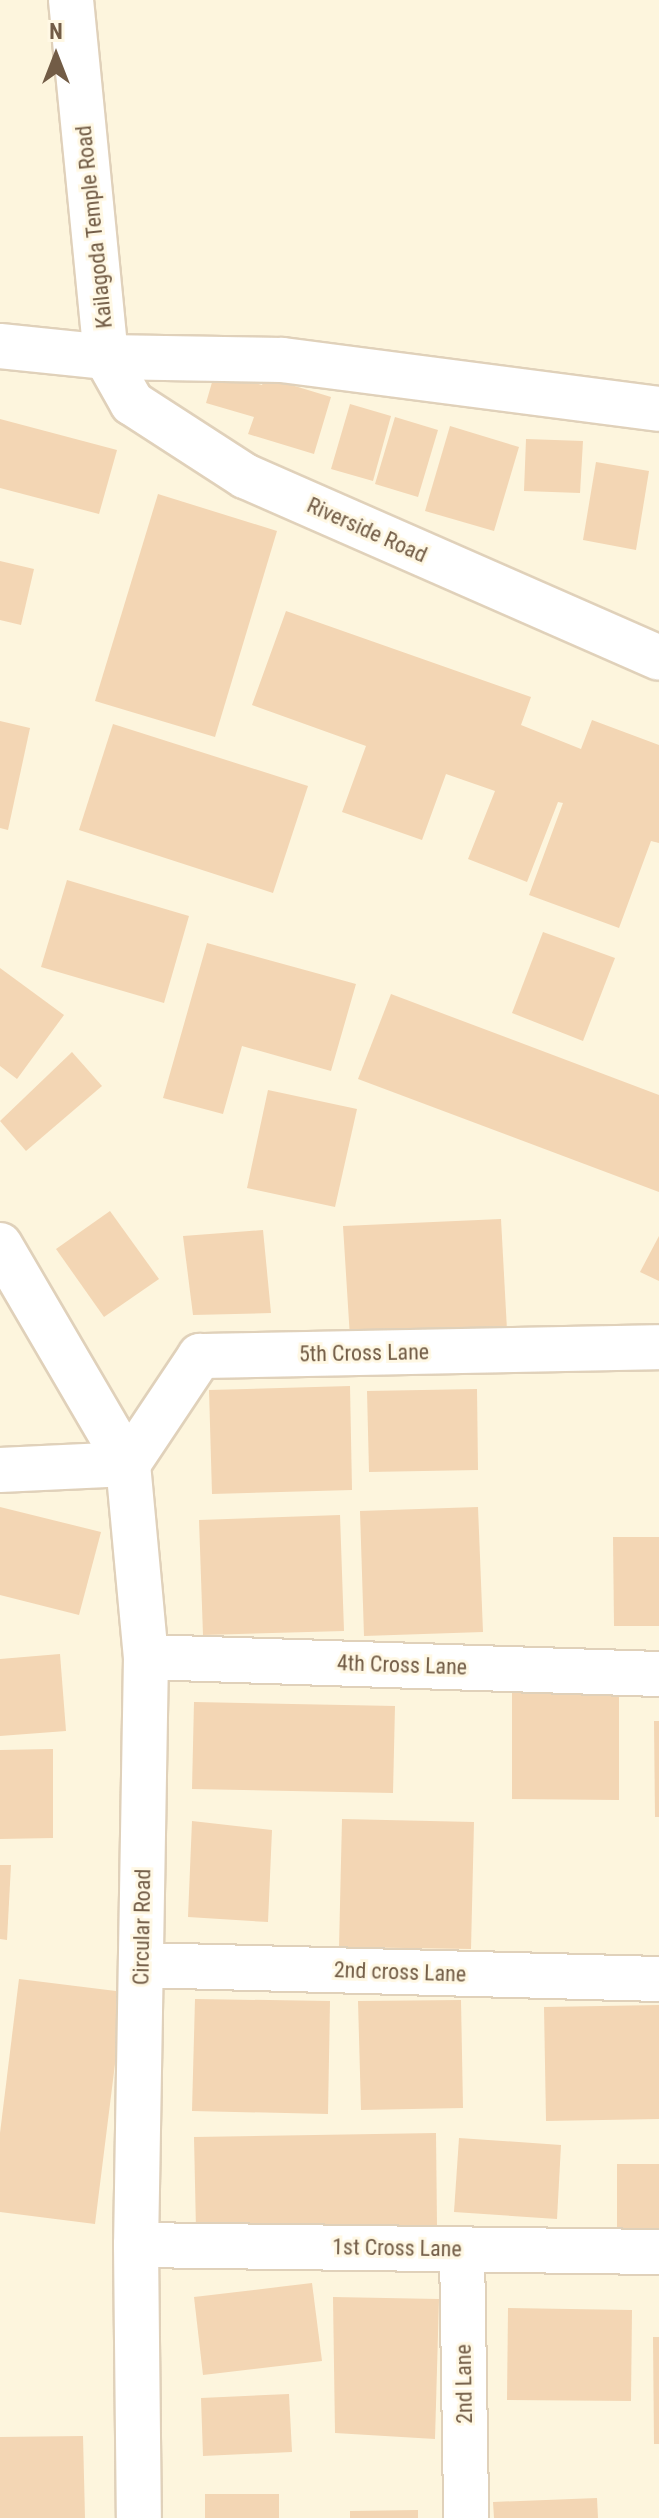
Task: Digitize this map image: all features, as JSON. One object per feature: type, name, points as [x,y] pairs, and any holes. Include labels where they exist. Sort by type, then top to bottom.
[{"type":"street","name":"Kailagoda Temple Road","points":[[71,0],[106,357]]},
{"type":"street","points":[[0,346],[106,357],[282,360],[659,409]]},
{"type":"street","name":"Riverside Road","points":[[106,357],[132,403],[245,476],[659,658]]},
{"type":"street","points":[[0,1245],[128,1464],[0,1470]]},
{"type":"street","name":"5th Cross Lane","points":[[128,1464],[200,1356],[659,1347]]},
{"type":"street","name":"Circular Road","points":[[128,1464],[146,1657],[136,2245],[139,2518]]},
{"type":"street","name":"4th Cross Lane","points":[[146,1657],[659,1674]]},
{"type":"street","name":"2nd cross Lane","points":[[142,1965],[659,1979]]},
{"type":"street","name":"1st Cross Lane","points":[[136,2245],[659,2252]]},
{"type":"street","name":"2nd Lane","points":[[462,2250],[466,2518]]},
{"type":"building","points":[[215,372],[262,385],[265,377],[331,397],[314,454],[248,434],[254,417],[206,403]]},
{"type":"building","points":[[350,404],[391,416],[373,481],[331,469]]},
{"type":"building","points":[[395,417],[438,430],[418,497],[375,484]]},
{"type":"building","points":[[0,419],[117,450],[99,514],[0,488]]},
{"type":"building","points":[[450,426],[519,447],[494,531],[425,511]]},
{"type":"building","points":[[526,439],[583,441],[580,493],[524,491]]},
{"type":"building","points":[[596,462],[649,471],[636,550],[583,540]]},
{"type":"building","points":[[158,494],[277,531],[215,737],[95,701]]},
{"type":"building","points":[[0,561],[34,569],[21,625],[0,620]]},
{"type":"building","points":[[286,611],[531,697],[521,725],[581,749],[592,720],[659,745],[659,843],[651,841],[619,928],[529,895],[563,803],[558,802],[527,882],[468,859],[495,791],[446,774],[422,840],[342,812],[366,746],[252,705]]},
{"type":"building","points":[[0,721],[30,728],[8,830],[0,828]]},
{"type":"building","points":[[113,724],[308,786],[273,893],[79,830]]},
{"type":"building","points":[[67,880],[189,916],[164,1003],[41,967]]},
{"type":"building","points":[[543,932],[615,958],[583,1041],[512,1013]]},
{"type":"building","points":[[207,943],[356,984],[331,1071],[242,1046],[223,1114],[163,1098]]},
{"type":"building","points":[[0,968],[64,1015],[17,1079],[0,1066]]},
{"type":"building","points":[[391,994],[659,1095],[659,1192],[358,1079]]},
{"type":"building","points":[[72,1052],[102,1086],[26,1151],[0,1121]]},
{"type":"building","points":[[268,1090],[357,1109],[335,1207],[247,1188]]},
{"type":"building","points":[[110,1211],[159,1279],[104,1317],[56,1249]]},
{"type":"building","points":[[501,1219],[507,1330],[350,1338],[343,1226]]},
{"type":"building","points":[[263,1230],[271,1313],[193,1315],[183,1236]]},
{"type":"building","points":[[659,1236],[659,1281],[640,1272]]},
{"type":"building","points":[[350,1386],[352,1490],[212,1494],[209,1390]]},
{"type":"building","points":[[477,1389],[478,1470],[369,1472],[367,1391]]},
{"type":"building","points":[[0,1507],[101,1532],[79,1615],[0,1595]]},
{"type":"building","points":[[478,1507],[483,1632],[364,1636],[360,1511]]},
{"type":"building","points":[[340,1515],[344,1631],[203,1635],[199,1520]]},
{"type":"building","points":[[613,1537],[659,1537],[659,1626],[614,1626]]},
{"type":"building","points":[[60,1654],[66,1731],[0,1736],[0,1659]]},
{"type":"building","points":[[512,1690],[619,1690],[619,1800],[512,1799]]},
{"type":"building","points":[[194,1702],[395,1706],[393,1793],[192,1789]]},
{"type":"building","points":[[654,1721],[659,1721],[659,1817],[655,1817]]},
{"type":"building","points":[[53,1749],[53,1838],[0,1839],[0,1750]]},
{"type":"building","points":[[342,1819],[474,1822],[471,1949],[339,1947]]},
{"type":"building","points":[[192,1821],[272,1830],[268,1922],[188,1917]]},
{"type":"building","points":[[0,1865],[11,1865],[7,1940],[0,1939]]},
{"type":"building","points":[[19,1979],[124,1992],[95,2224],[0,2212],[0,2133]]},
{"type":"building","points":[[195,1999],[330,2001],[328,2114],[192,2111]]},
{"type":"building","points":[[461,2000],[463,2108],[361,2110],[358,2001]]},
{"type":"building","points":[[659,2005],[659,2119],[546,2121],[544,2007]]},
{"type":"building","points":[[436,2133],[437,2226],[196,2230],[194,2137]]},
{"type":"building","points":[[459,2138],[561,2145],[557,2219],[454,2212]]},
{"type":"building","points":[[617,2164],[659,2164],[659,2235],[617,2235]]},
{"type":"building","points":[[312,2283],[322,2361],[203,2375],[194,2297]]},
{"type":"building","points":[[333,2297],[439,2299],[435,2439],[335,2433]]},
{"type":"building","points":[[508,2308],[632,2310],[631,2401],[507,2400]]},
{"type":"building","points":[[653,2337],[659,2337],[659,2444],[654,2444]]},
{"type":"building","points":[[289,2394],[292,2452],[203,2456],[201,2398]]},
{"type":"building","points":[[83,2436],[85,2518],[0,2518],[0,2437]]},
{"type":"building","points":[[205,2494],[279,2494],[279,2518],[205,2518]]},
{"type":"building","points":[[597,2498],[598,2518],[494,2518],[493,2502]]},
{"type":"building","points":[[418,2510],[418,2518],[350,2518],[350,2511]]}]
